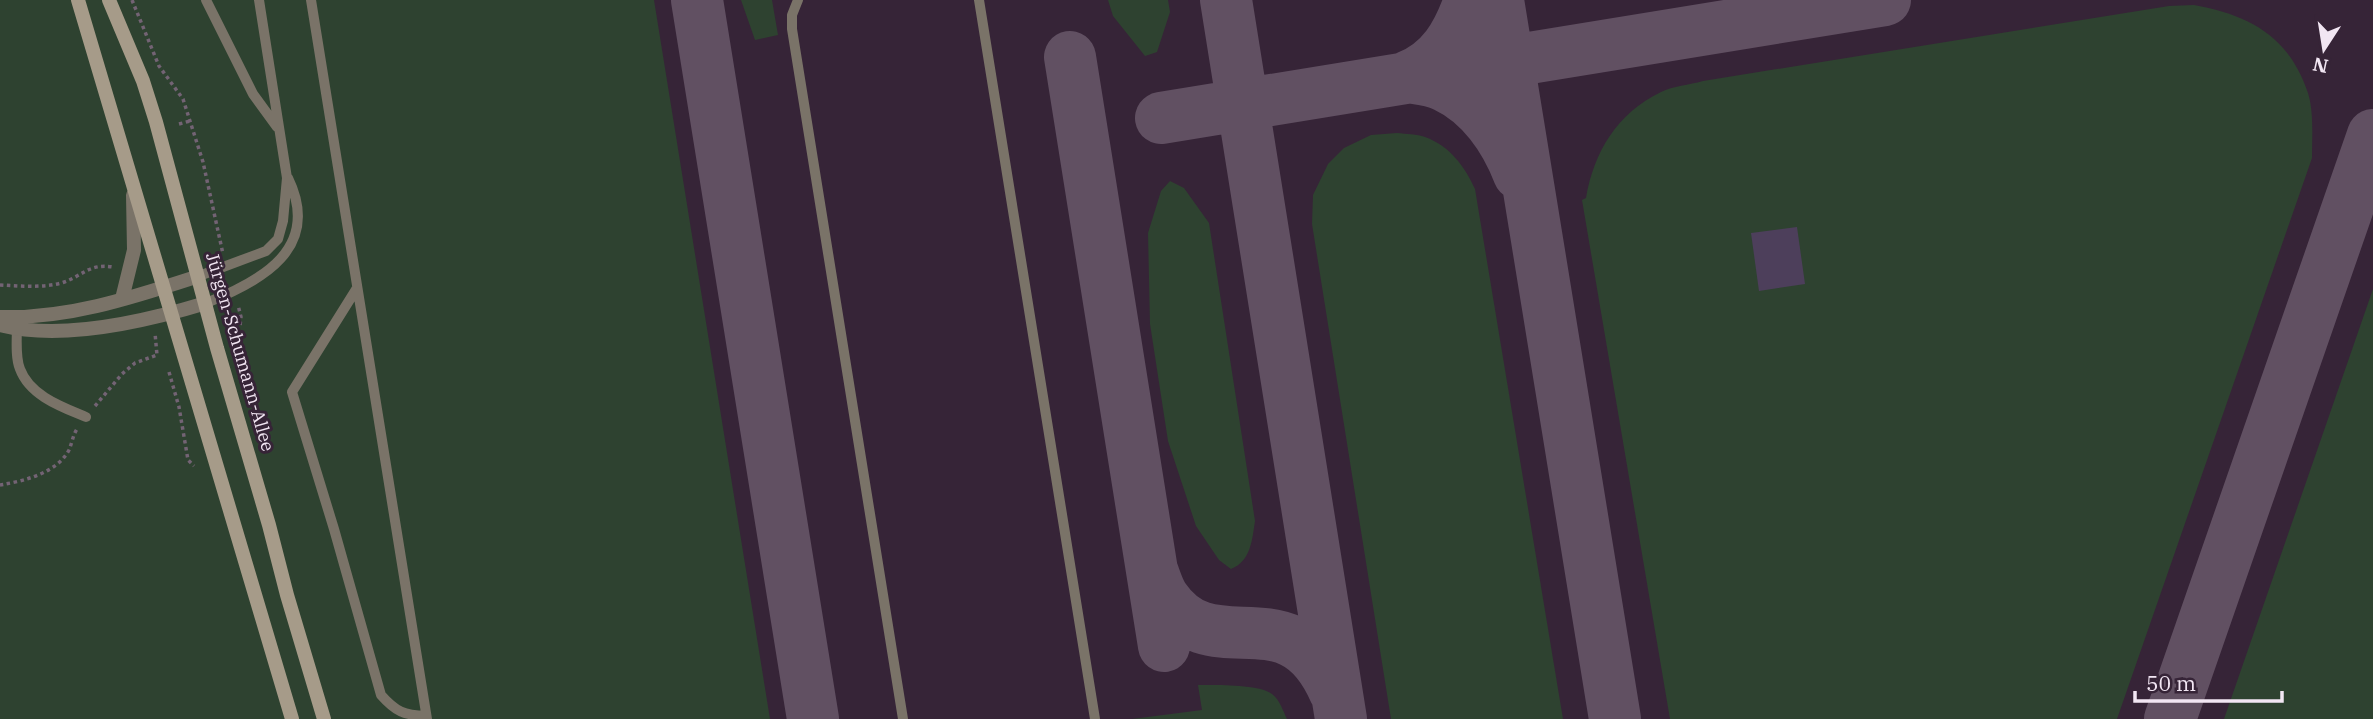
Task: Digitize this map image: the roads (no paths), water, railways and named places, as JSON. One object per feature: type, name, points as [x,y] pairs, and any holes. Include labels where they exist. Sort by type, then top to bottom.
[{"type":"street","points":[[78,0],[292,719]]},
{"type":"street","name":"Jürgen-Schumann-Allee","points":[[109,0],[143,81],[324,719]]},
{"type":"street","points":[[122,299],[134,250],[132,180]]},
{"type":"street","points":[[0,325],[86,310],[199,276]]},
{"type":"street","points":[[0,317],[57,331],[151,319],[206,303]]},
{"type":"lane","points":[[206,0],[253,94],[279,130]]},
{"type":"lane","points":[[206,303],[261,277],[282,260],[292,243],[299,221],[297,197],[288,178],[279,130],[258,0]]},
{"type":"lane","points":[[311,0],[426,717],[407,715],[391,706],[382,695],[292,392],[357,288]]},
{"type":"lane","points":[[798,0],[792,15],[792,29],[904,719]]},
{"type":"lane","points":[[979,0],[1095,719]]},
{"type":"lane","points":[[199,276],[266,251],[278,239],[288,178]]},
{"type":"lane","points":[[17,323],[20,369],[34,391],[86,417]]}]
